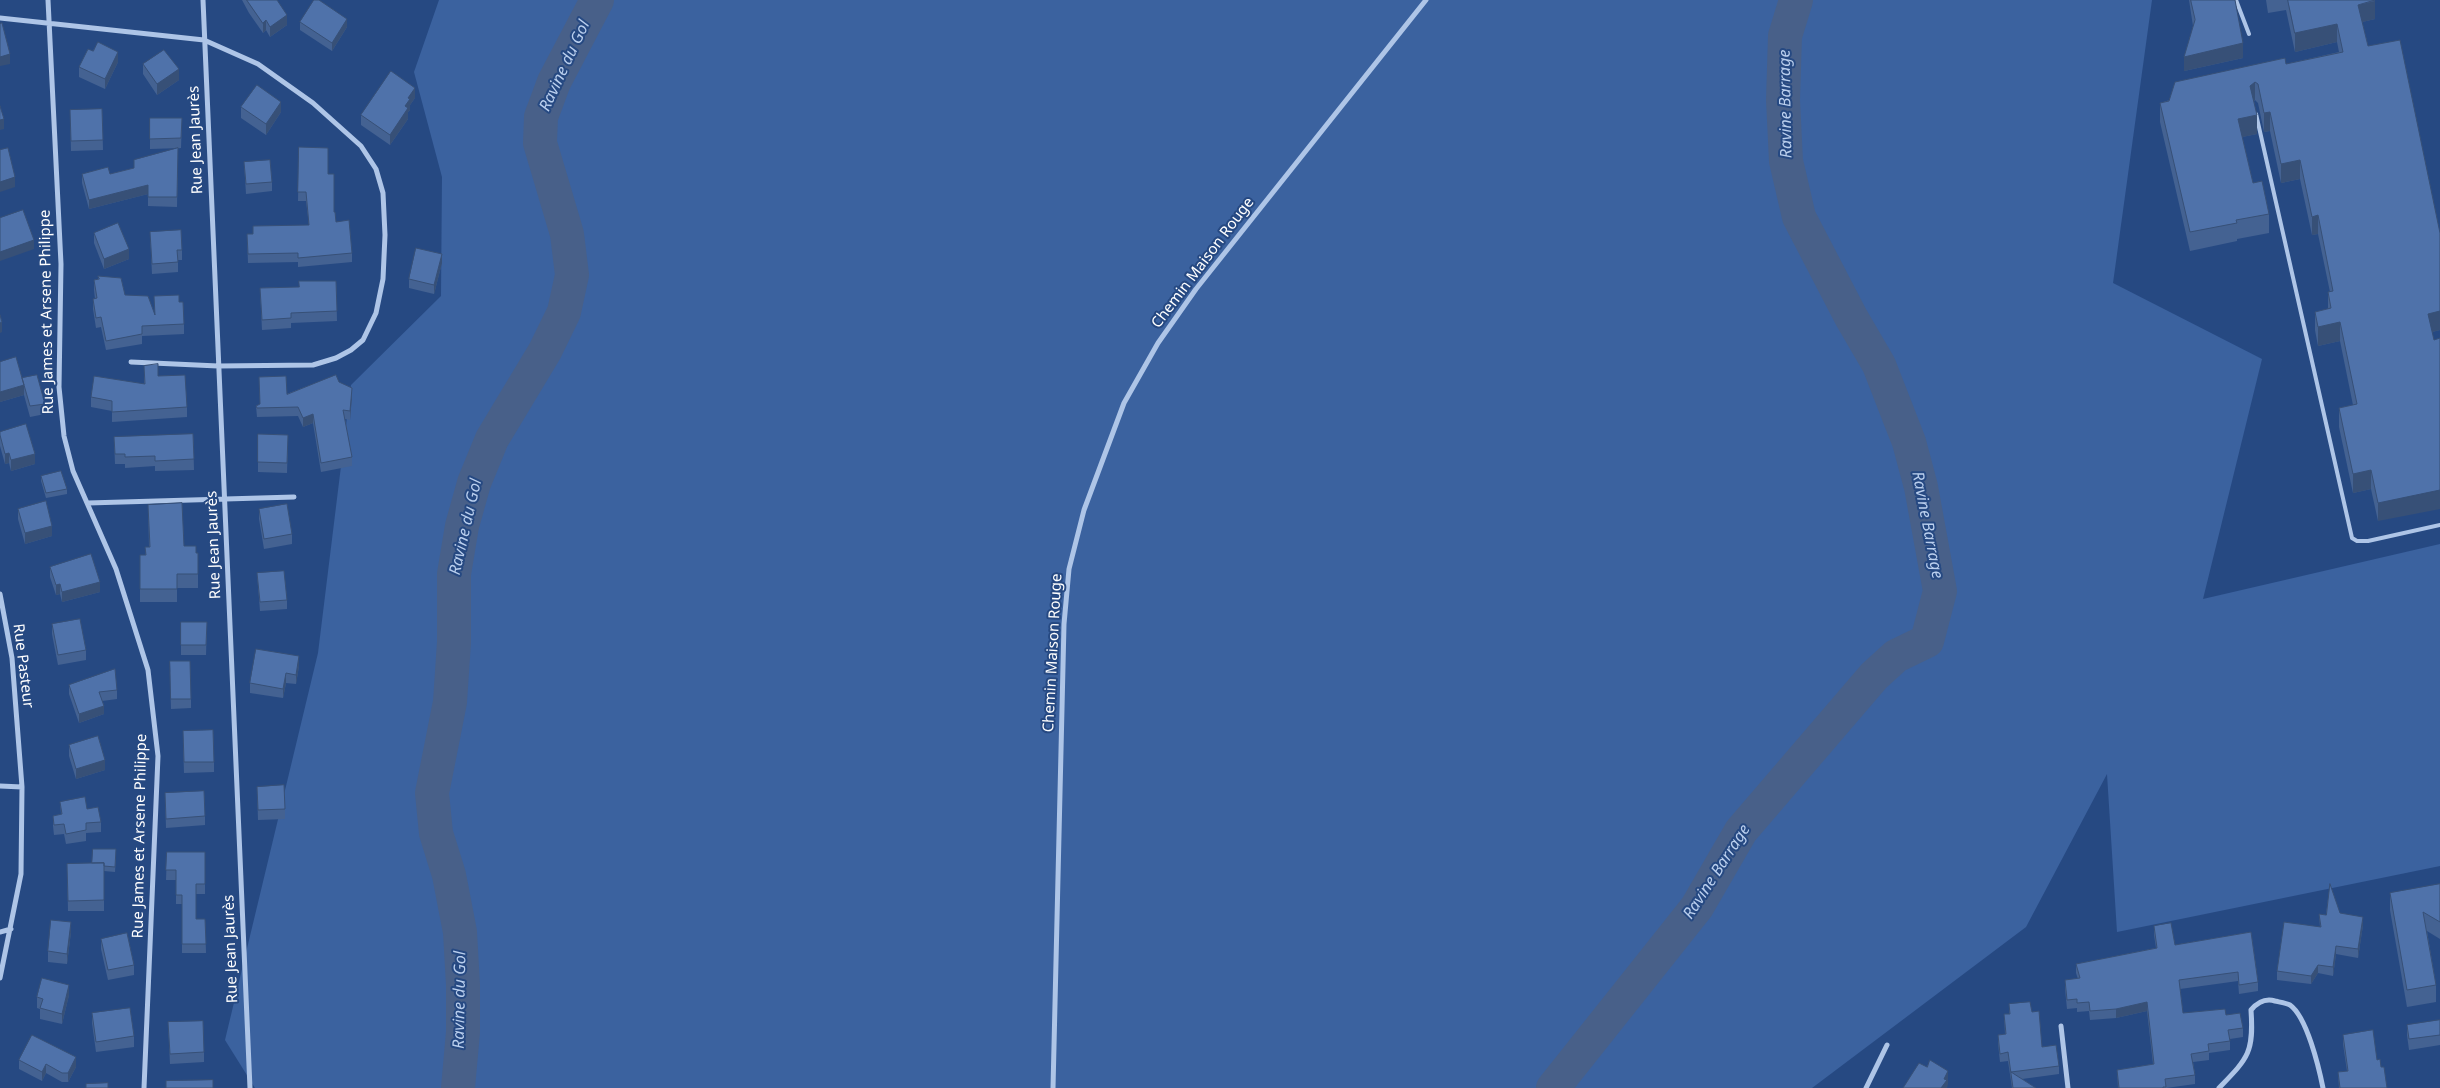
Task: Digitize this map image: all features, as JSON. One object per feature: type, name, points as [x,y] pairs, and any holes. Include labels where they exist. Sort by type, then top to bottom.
[{"type":"street","name":"Rue James et Arsene Philippe","points":[[48,0],[61,264],[58,387],[64,436],[73,471],[116,569],[146,661],[154,712],[158,756],[144,1088]]},
{"type":"street","name":"Rue Jean Jaurès","points":[[203,0],[250,1088]]},
{"type":"street","name":"Chemin Maison Rouge","points":[[1053,1088],[1064,624],[1069,569],[1084,510],[1124,403],[1158,342],[1202,282],[1426,0]]},
{"type":"street","points":[[0,18],[204,40],[258,64],[313,103],[361,146],[376,169],[383,193],[385,235],[383,279],[376,312],[363,340],[351,350],[336,358],[313,365],[218,366],[131,362]]},
{"type":"street","points":[[88,503],[294,497]]},
{"type":"street","name":"Rue Pasteur","points":[[0,594],[12,658],[22,787],[21,874],[0,978]]},
{"type":"street","points":[[0,786],[22,787]]},
{"type":"street","points":[[0,932],[11,929]]},
{"type":"street","points":[[2219,1088],[2242,1064],[2249,1053],[2252,1041],[2251,1010],[2258,1003],[2271,1000],[2290,1005],[2302,1020],[2323,1088]]},
{"type":"street","points":[[2061,1026],[2068,1088]]},
{"type":"street","points":[[1866,1088],[1887,1045]]},
{"type":"lane","points":[[2236,0],[2250,34]]},
{"type":"lane","points":[[2254,104],[2352,538],[2357,541],[2368,541],[2440,525]]},
{"type":"shaded area","points":[[439,0],[2152,0],[2113,283],[2262,359],[2203,599],[2440,544],[2440,866],[2117,932],[2107,774],[2026,927],[1812,1088],[255,1088],[225,1040],[318,653],[351,385],[441,296],[442,177],[414,72]]},
{"type":"building","points":[[247,0],[277,0],[287,15],[270,27],[266,20],[263,23]]},
{"type":"building","points":[[314,0],[319,0],[347,19],[332,43],[300,22]]},
{"type":"building","points":[[2191,0],[2235,0],[2243,43],[2184,57],[2195,20]]},
{"type":"building","points":[[2288,0],[2375,0],[2358,5],[2368,46],[2400,40],[2440,233],[2440,311],[2428,314],[2434,340],[2440,338],[2440,490],[2378,503],[2371,470],[2353,474],[2339,408],[2357,404],[2340,322],[2318,327],[2315,312],[2331,308],[2328,292],[2333,291],[2318,215],[2312,217],[2300,160],[2281,164],[2270,112],[2264,113],[2258,84],[2255,82],[2250,86],[2257,115],[2238,119],[2253,183],[2262,181],[2269,214],[2236,220],[2237,223],[2190,232],[2160,103],[2169,101],[2175,82],[2285,58],[2286,64],[2343,52],[2337,24],[2295,33]]},
{"type":"building","points":[[2,23],[10,54],[0,57],[0,24]]},
{"type":"building","points":[[98,42],[118,52],[105,79],[79,67],[88,49],[93,51]]},
{"type":"building","points":[[164,50],[179,69],[157,84],[143,64]]},
{"type":"building","points":[[391,71],[415,88],[405,106],[408,108],[390,135],[361,115]]},
{"type":"building","points":[[257,85],[281,102],[266,124],[241,107]]},
{"type":"building","points":[[0,106],[4,119],[0,120]]},
{"type":"building","points":[[102,109],[103,140],[71,141],[70,110]]},
{"type":"building","points":[[150,118],[182,118],[181,138],[150,139]]},
{"type":"building","points":[[299,147],[328,148],[328,174],[334,174],[334,212],[336,222],[349,220],[352,253],[298,258],[298,253],[248,254],[247,234],[253,234],[253,226],[309,225],[306,192],[298,192]]},
{"type":"building","points":[[8,148],[15,177],[0,182],[0,150]]},
{"type":"building","points":[[178,148],[177,197],[148,197],[148,185],[89,200],[82,174],[108,167],[110,174],[134,168],[134,160]]},
{"type":"building","points":[[270,160],[272,182],[246,184],[244,162]]},
{"type":"building","points":[[23,210],[34,240],[0,252],[0,218]]},
{"type":"building","points":[[118,223],[129,249],[104,259],[94,233]]},
{"type":"building","points":[[181,230],[182,250],[177,250],[178,262],[152,264],[150,232]]},
{"type":"building","points":[[416,248],[442,254],[434,285],[409,279]]},
{"type":"building","points":[[98,276],[121,278],[125,295],[148,296],[155,315],[154,296],[179,295],[179,302],[183,302],[184,324],[142,326],[142,334],[106,341],[101,317],[96,318],[93,299],[97,298],[94,280],[99,279]]},
{"type":"building","points":[[299,281],[336,281],[337,311],[291,313],[291,318],[262,320],[260,288],[299,287]]},
{"type":"building","points":[[16,357],[24,385],[0,392],[0,362]]},
{"type":"building","points":[[158,364],[158,376],[185,375],[187,407],[112,412],[112,401],[91,397],[94,376],[145,384],[144,366]]},
{"type":"building","points":[[37,375],[45,404],[30,406],[22,378]]},
{"type":"building","points":[[336,375],[339,382],[352,388],[350,411],[343,410],[352,457],[321,463],[313,414],[303,418],[298,407],[257,408],[256,406],[260,404],[259,377],[286,376],[287,394]]},
{"type":"building","points":[[26,424],[35,454],[11,460],[9,453],[5,454],[0,432]]},
{"type":"building","points":[[193,434],[194,459],[155,461],[155,456],[125,457],[125,454],[115,454],[114,437]]},
{"type":"building","points":[[258,434],[288,435],[287,463],[258,462]]},
{"type":"building","points":[[61,471],[67,489],[46,493],[41,476]]},
{"type":"building","points":[[46,501],[52,526],[25,533],[18,509]]},
{"type":"building","points":[[182,503],[184,546],[196,546],[198,574],[177,574],[177,589],[140,589],[140,555],[146,555],[145,547],[150,547],[148,505]]},
{"type":"building","points":[[287,504],[292,534],[264,539],[259,509]]},
{"type":"building","points":[[91,554],[100,582],[62,592],[60,584],[56,585],[50,567]]},
{"type":"building","points":[[284,571],[287,600],[260,602],[257,573]]},
{"type":"building","points":[[80,619],[86,650],[58,655],[52,624]]},
{"type":"building","points":[[181,622],[207,622],[206,645],[181,645]]},
{"type":"building","points":[[256,649],[299,656],[296,675],[286,673],[283,689],[250,683]]},
{"type":"building","points":[[170,661],[190,661],[191,699],[171,699]]},
{"type":"building","points":[[115,669],[117,690],[99,692],[104,706],[79,714],[69,685]]},
{"type":"building","points":[[213,730],[214,762],[184,762],[183,731]]},
{"type":"building","points":[[98,736],[105,760],[76,769],[69,745]]},
{"type":"building","points":[[284,785],[285,809],[258,810],[257,787]]},
{"type":"building","points":[[204,791],[205,816],[166,819],[165,793]]},
{"type":"building","points":[[85,797],[87,809],[98,807],[101,822],[86,823],[86,830],[66,834],[64,824],[54,825],[53,816],[62,814],[60,802]]},
{"type":"building","points":[[93,849],[116,849],[115,867],[104,866],[104,863],[92,863]]},
{"type":"building","points":[[167,852],[205,852],[205,884],[196,884],[196,919],[205,919],[206,944],[182,944],[182,895],[176,895],[176,870],[166,870]]},
{"type":"building","points":[[104,863],[104,900],[68,901],[67,864]]},
{"type":"building","points":[[2330,884],[2340,913],[2363,917],[2358,949],[2336,946],[2333,967],[2318,965],[2311,976],[2277,971],[2284,922],[2321,927],[2319,914],[2326,915]]},
{"type":"building","points":[[2440,884],[2440,922],[2423,912],[2436,985],[2407,990],[2390,893]]},
{"type":"building","points":[[51,920],[71,922],[67,954],[48,951]]},
{"type":"building","points":[[2171,923],[2175,945],[2251,932],[2258,982],[2239,985],[2238,972],[2179,980],[2183,1013],[2225,1009],[2226,1015],[2240,1013],[2243,1028],[2228,1030],[2230,1041],[2208,1044],[2209,1051],[2191,1054],[2195,1075],[2165,1079],[2166,1087],[2163,1088],[2119,1088],[2117,1070],[2154,1064],[2147,1002],[2116,1009],[2090,1011],[2089,1002],[2077,1003],[2077,999],[2067,1000],[2065,980],[2080,978],[2076,964],[2157,948],[2154,926]]},
{"type":"building","points":[[127,933],[134,965],[108,970],[101,939]]},
{"type":"building","points":[[42,978],[69,985],[62,1014],[40,1008],[43,999],[37,997]]},
{"type":"building","points":[[2030,1002],[2032,1012],[2039,1011],[2042,1047],[2056,1045],[2059,1066],[2011,1072],[2036,1088],[2013,1088],[2008,1052],[2000,1054],[1998,1035],[2006,1034],[2004,1014],[2010,1014],[2009,1004]]},
{"type":"building","points":[[130,1008],[134,1036],[96,1042],[92,1013]]},
{"type":"building","points":[[2440,1020],[2440,1035],[2409,1039],[2407,1025]]},
{"type":"building","points":[[203,1021],[204,1052],[170,1054],[168,1022]]},
{"type":"building","points":[[2373,1030],[2377,1060],[2380,1059],[2381,1067],[2384,1067],[2387,1088],[2340,1088],[2338,1072],[2348,1071],[2343,1035]]},
{"type":"building","points":[[32,1035],[76,1057],[68,1073],[62,1073],[46,1064],[42,1072],[19,1060]]},
{"type":"building","points":[[1930,1060],[1948,1071],[1944,1079],[1947,1080],[1941,1088],[1903,1088],[1919,1063],[1927,1067]]},
{"type":"building","points":[[213,1080],[213,1088],[166,1088],[166,1081]]},
{"type":"building","points":[[108,1083],[108,1088],[86,1088],[86,1084]]},
{"type":"waterway","name":"Ravine du Gol","points":[[458,1088],[463,1032],[460,932],[449,875],[436,833],[432,793],[450,702],[454,642],[454,574],[462,526],[474,483],[492,439],[545,351],[564,312],[572,275],[567,234],[540,143],[541,117],[554,82],[597,0]]},
{"type":"waterway","name":"Ravine Barrage","points":[[1553,1088],[1697,907],[1741,831],[1874,676],[1896,656],[1927,641],[1940,591],[1921,487],[1909,442],[1879,365],[1851,317],[1799,217],[1786,161],[1783,100],[1785,36],[1796,0]]}]
